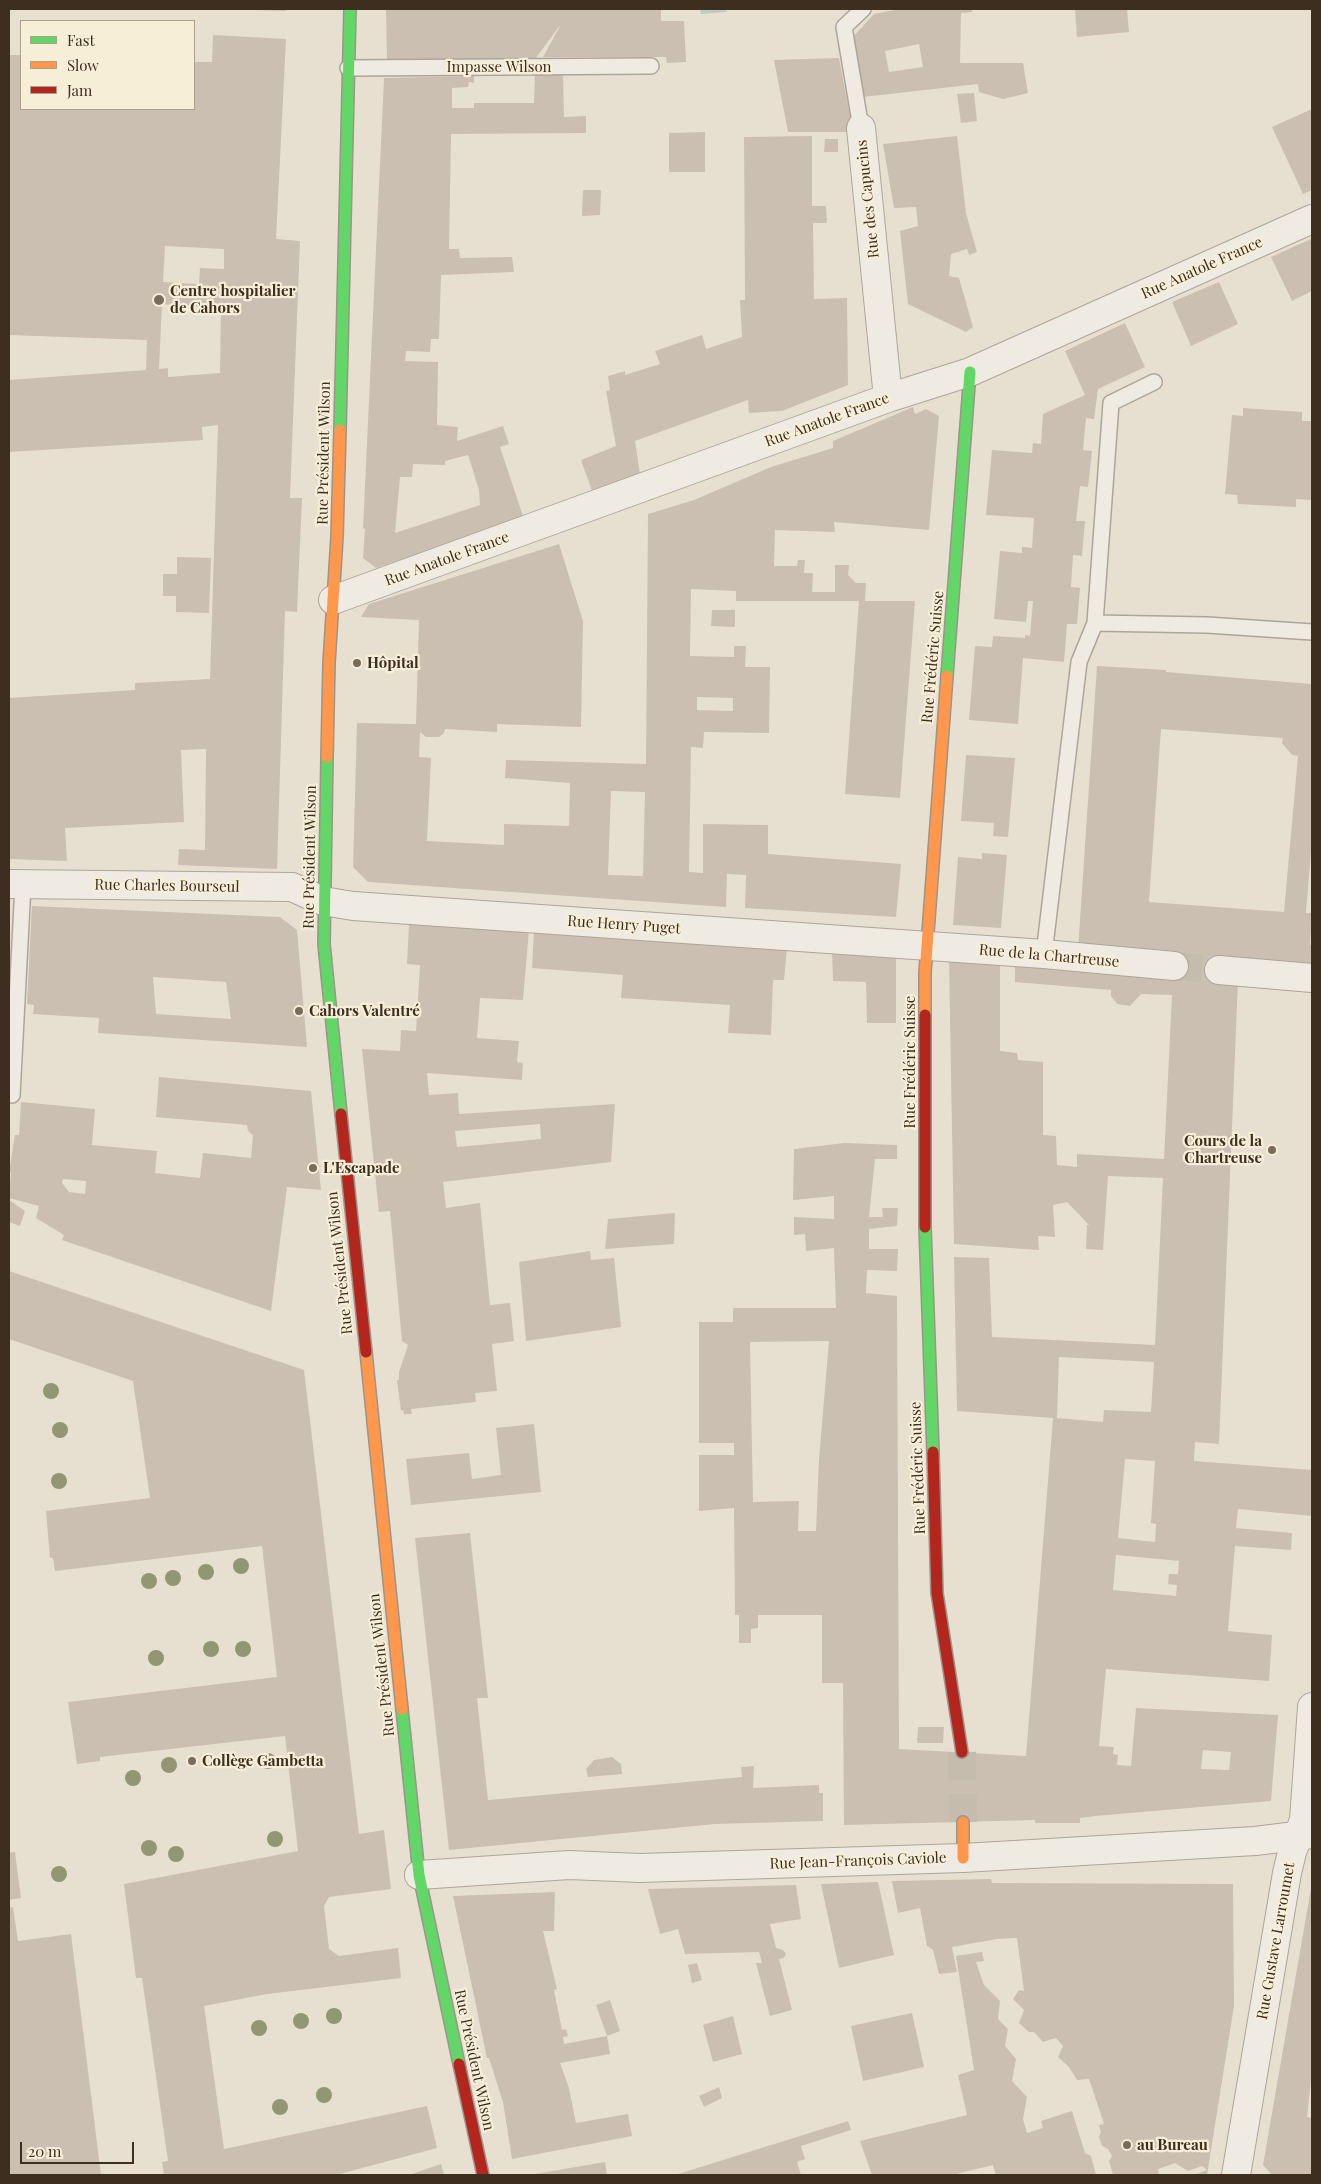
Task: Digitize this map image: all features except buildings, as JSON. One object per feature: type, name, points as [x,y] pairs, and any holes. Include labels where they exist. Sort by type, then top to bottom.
[{"type":"street","name":"Rue Président Wilson","points":[[350,9],[337,538],[329,662],[323,901],[324,944],[361,1326],[419,1875],[483,2175]]},
{"type":"street","name":"Rue des Capucins","points":[[861,128],[888,398]]},
{"type":"street","name":"Rue Anatole France","points":[[333,600],[888,398],[970,372],[1312,219]]},
{"type":"street","name":"Rue Frédéric Suisse","points":[[962,1752],[937,1593],[924,1215],[925,946],[970,372]]},
{"type":"street","name":"Rue Charles Bourseul","points":[[16,884],[292,888],[323,901]]},
{"type":"street","name":"Rue Henry Puget","points":[[323,901],[353,906],[925,946]]},
{"type":"street","name":"Rue de la Chartreuse","points":[[925,946],[1044,954],[1174,966]]},
{"type":"street","points":[[1219,970],[1312,978]]},
{"type":"street","name":"Rue Gustave Larroumet","points":[[1236,2175],[1287,1872],[1304,1836],[1312,1707]]},
{"type":"street","points":[[963,1822],[963,1858]]},
{"type":"street","name":"Rue Jean-François Caviole","points":[[419,1875],[569,1865],[640,1868],[963,1858],[1255,1841],[1304,1836]]},
{"type":"lane","name":"Rue des Capucins","points":[[861,128],[844,27],[863,9]]},
{"type":"lane","name":"Impasse Wilson","points":[[348,68],[652,66]]},
{"type":"lane","points":[[1044,954],[1079,662],[1095,623],[1111,403],[1154,382]]},
{"type":"lane","points":[[1095,623],[1207,625],[1312,632]]},
{"type":"lane","points":[[12,1095],[16,884]]},
{"type":"shaded area","points":[[700,9],[726,9],[726,12],[701,14]]},
{"type":"tunnel","points":[[1174,966],[1219,970]]},
{"type":"tunnel","points":[[962,1752],[963,1822]]},
{"type":"traffic: fast","points":[[340,430],[350,9]]},
{"type":"traffic: fast","points":[[947,676],[970,372]]},
{"type":"traffic: fast","points":[[327,757],[324,944],[341,1114]]},
{"type":"traffic: fast","points":[[925,1227],[933,1452]]},
{"type":"traffic: fast","points":[[402,1709],[419,1875],[459,2064]]},
{"type":"traffic: slow","points":[[327,757],[329,663],[337,537],[340,430]]},
{"type":"traffic: slow","points":[[925,1015],[925,973],[947,676]]},
{"type":"traffic: slow","points":[[366,1352],[402,1709]]},
{"type":"traffic: slow","points":[[963,1822],[963,1858]]},
{"type":"traffic: jam","points":[[925,1015],[925,1227]]},
{"type":"traffic: jam","points":[[341,1114],[366,1352]]},
{"type":"traffic: jam","points":[[933,1452],[937,1593],[962,1752]]},
{"type":"traffic: jam","points":[[459,2064],[483,2175]]},
{"type":"place","name":"Centre hospitalier de Cahors","points":[[159,300]]},
{"type":"place","name":"Hôpital","points":[[357,663]]},
{"type":"place","name":"Cahors Valentré","points":[[299,1011]]},
{"type":"place","name":"Cours de la Chartreuse","points":[[1272,1150]]},
{"type":"place","name":"L'Escapade","points":[[313,1168]]},
{"type":"place","name":"Collège Gambetta","points":[[192,1761]]},
{"type":"place","name":"au Bureau","points":[[1127,2145]]}]
